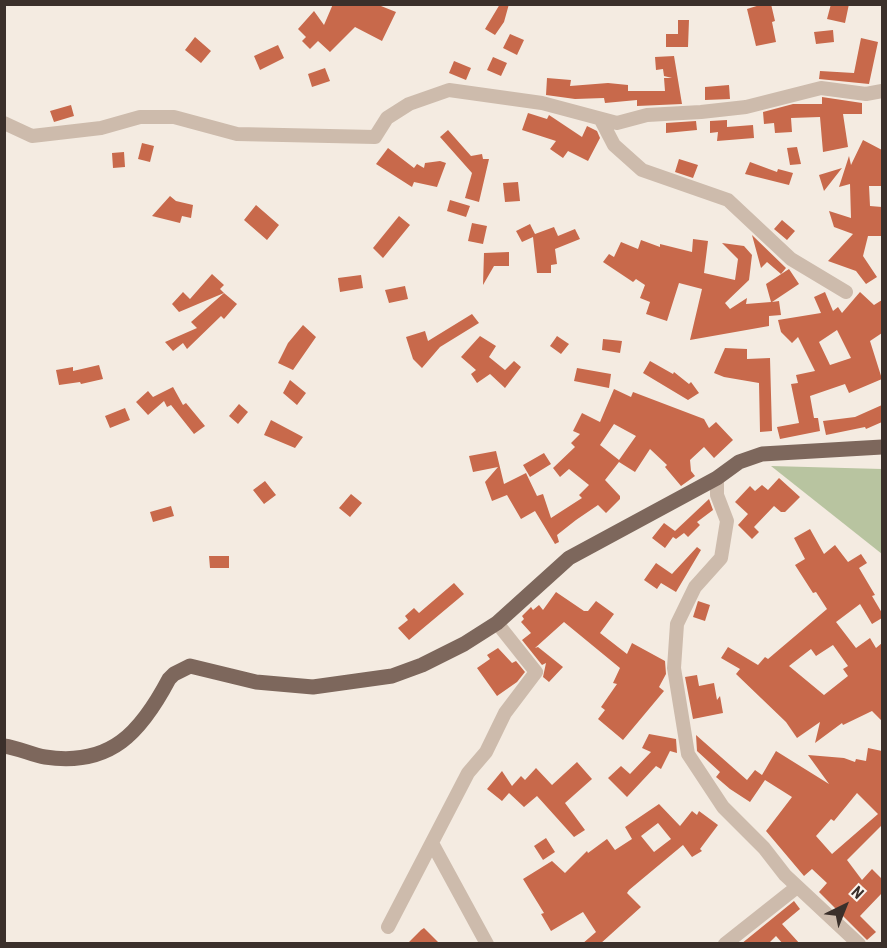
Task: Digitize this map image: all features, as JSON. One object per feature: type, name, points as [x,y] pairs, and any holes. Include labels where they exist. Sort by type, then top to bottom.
[{"type":"main road","points":[[4,746],[45,757],[74,758],[105,752],[126,741],[145,720],[169,679],[190,666],[256,682],[314,687],[392,676],[422,665],[464,644],[497,623],[569,558],[717,478],[739,462],[762,454],[882,447]]},
{"type":"street","points":[[4,123],[32,136],[101,128],[140,117],[174,117],[237,134],[375,138],[387,118],[409,104],[449,90],[542,103],[617,123],[647,115],[701,112],[746,106],[821,88],[866,94],[882,91]]},
{"type":"street","points":[[601,120],[614,145],[642,170],[728,200],[791,259],[846,292]]},
{"type":"street","points":[[717,478],[717,495],[727,521],[721,558],[695,587],[677,624],[674,668],[687,754],[723,807],[797,887],[859,944]]},
{"type":"street","points":[[388,927],[468,773],[486,752],[505,713],[536,672],[497,623]]},
{"type":"street","points":[[432,843],[487,944]]},
{"type":"street","points":[[725,944],[797,887]]},
{"type":"green space","points":[[771,466],[882,469],[882,554]]},
{"type":"building","points":[[333,4],[376,4],[396,12],[382,41],[355,27],[330,52],[318,41],[310,49],[302,41],[306,37],[298,29],[314,11],[324,25]]},
{"type":"building","points":[[500,4],[509,4],[504,22],[495,35],[485,29]]},
{"type":"building","points":[[771,4],[776,42],[756,46],[747,9]]},
{"type":"building","points":[[831,4],[849,4],[845,23],[827,19]]},
{"type":"building","points":[[678,20],[689,20],[688,47],[666,47],[666,34],[678,34]]},
{"type":"building","points":[[833,30],[834,42],[816,44],[814,32]]},
{"type":"building","points":[[510,34],[524,40],[517,55],[503,48]]},
{"type":"building","points":[[195,37],[211,51],[201,63],[185,50]]},
{"type":"building","points":[[861,38],[878,42],[869,84],[819,79],[820,71],[854,73]]},
{"type":"building","points":[[278,45],[284,58],[260,70],[254,56]]},
{"type":"building","points":[[674,56],[682,104],[637,106],[637,100],[605,103],[604,98],[575,99],[546,95],[547,78],[571,80],[570,86],[608,83],[628,85],[628,91],[665,91],[664,78],[672,78],[664,76],[663,69],[656,70],[655,57]]},
{"type":"building","points":[[493,57],[507,63],[501,76],[487,70]]},
{"type":"building","points":[[454,61],[471,68],[466,80],[449,73]]},
{"type":"building","points":[[325,68],[330,81],[312,87],[308,74]]},
{"type":"building","points":[[729,85],[730,99],[705,100],[705,87]]},
{"type":"building","points":[[822,97],[862,103],[862,114],[843,114],[848,147],[823,152],[820,117],[791,118],[792,132],[775,133],[774,123],[764,124],[763,112],[793,104],[822,104]]},
{"type":"building","points":[[71,105],[74,116],[54,122],[50,111]]},
{"type":"building","points":[[528,113],[547,119],[549,115],[582,137],[587,126],[597,131],[600,138],[588,161],[568,151],[563,158],[550,149],[556,141],[522,130]]},
{"type":"building","points":[[727,120],[727,127],[753,125],[754,138],[717,141],[718,132],[710,133],[710,121]]},
{"type":"building","points":[[696,121],[697,130],[666,133],[666,123]]},
{"type":"building","points":[[448,130],[471,156],[482,154],[483,159],[489,159],[479,202],[465,198],[472,173],[440,137]]},
{"type":"building","points":[[863,140],[882,150],[882,186],[869,186],[870,206],[882,207],[882,236],[868,236],[863,256],[877,277],[866,284],[856,271],[828,261],[853,234],[834,227],[829,211],[851,218],[850,184],[839,187],[849,156],[851,165]]},
{"type":"building","points":[[142,143],[154,146],[150,162],[138,159]]},
{"type":"building","points":[[797,147],[801,164],[790,165],[787,148]]},
{"type":"building","points":[[388,148],[414,168],[417,164],[424,168],[425,163],[440,161],[446,163],[437,187],[414,182],[412,187],[376,164]]},
{"type":"building","points":[[124,152],[125,167],[113,168],[112,153]]},
{"type":"building","points":[[679,159],[698,165],[693,178],[675,172]]},
{"type":"building","points":[[750,162],[777,172],[778,169],[793,173],[789,185],[745,174]]},
{"type":"building","points":[[842,168],[824,191],[819,175]]},
{"type":"building","points":[[518,182],[520,201],[505,202],[503,183]]},
{"type":"building","points":[[170,196],[176,201],[193,205],[191,218],[182,216],[180,223],[152,216]]},
{"type":"building","points":[[450,200],[470,206],[466,217],[447,211]]},
{"type":"building","points":[[256,205],[279,225],[267,240],[244,220]]},
{"type":"building","points":[[399,216],[410,225],[383,258],[373,248]]},
{"type":"building","points":[[782,220],[795,231],[787,240],[774,229]]},
{"type":"building","points":[[472,223],[487,226],[483,244],[468,241]]},
{"type":"building","points":[[530,224],[535,234],[554,227],[558,236],[575,229],[580,239],[555,249],[557,264],[551,265],[551,273],[537,273],[533,237],[522,242],[516,231]]},
{"type":"building","points":[[752,235],[786,268],[781,274],[767,262],[761,268]]},
{"type":"building","points":[[693,239],[708,241],[704,273],[735,280],[738,259],[722,243],[744,246],[752,255],[749,280],[725,303],[730,309],[747,298],[746,304],[771,302],[766,284],[789,269],[799,284],[772,302],[779,301],[781,315],[769,316],[769,326],[690,340],[702,289],[679,283],[667,321],[646,314],[650,302],[640,298],[645,285],[636,279],[633,282],[603,262],[609,254],[614,257],[621,242],[638,249],[641,240],[660,247],[660,244],[692,252]]},
{"type":"building","points":[[509,252],[509,266],[494,266],[483,285],[484,253]]},
{"type":"building","points":[[212,274],[224,285],[220,289],[224,293],[179,312],[172,304],[183,292],[190,299]]},
{"type":"building","points":[[361,275],[363,288],[340,292],[338,278]]},
{"type":"building","points":[[405,286],[408,299],[389,303],[385,290]]},
{"type":"building","points":[[825,292],[833,311],[838,307],[842,313],[860,292],[874,305],[882,300],[882,333],[870,341],[882,379],[849,393],[845,384],[810,396],[814,418],[818,418],[820,431],[780,439],[777,427],[799,423],[791,384],[798,383],[796,375],[815,371],[798,337],[792,343],[781,332],[778,320],[821,313],[814,297]],"holes":[[[837,330],[851,358],[830,365],[819,342]]]},
{"type":"building","points":[[224,293],[237,304],[224,319],[221,316],[187,349],[183,343],[173,351],[165,342],[197,328],[191,322]]},
{"type":"building","points":[[472,314],[479,323],[440,347],[422,368],[413,359],[406,337],[425,331],[428,341]]},
{"type":"building","points":[[303,325],[316,337],[293,370],[278,363],[288,343]]},
{"type":"building","points":[[480,336],[496,346],[489,357],[505,370],[514,361],[521,367],[505,388],[490,374],[477,383],[471,374],[476,370],[461,357]]},
{"type":"building","points":[[557,336],[569,344],[561,354],[550,346]]},
{"type":"building","points":[[603,339],[622,341],[620,353],[602,350]]},
{"type":"building","points":[[725,348],[747,349],[747,359],[770,358],[772,431],[760,432],[759,383],[714,373]]},
{"type":"building","points":[[650,361],[673,374],[674,372],[689,384],[691,382],[699,393],[688,400],[643,373]]},
{"type":"building","points":[[99,365],[103,379],[81,384],[80,382],[59,385],[56,370],[73,367],[73,371]]},
{"type":"building","points":[[577,368],[611,374],[609,388],[574,381]]},
{"type":"building","points":[[290,380],[306,393],[297,405],[283,393]]},
{"type":"building","points":[[173,387],[183,405],[186,403],[205,426],[194,434],[171,405],[167,407],[164,401],[148,415],[136,402],[148,391],[153,397]]},
{"type":"building","points":[[614,389],[631,397],[633,392],[704,419],[709,428],[716,422],[733,440],[714,458],[704,447],[690,460],[691,471],[695,476],[681,486],[665,467],[667,465],[650,449],[635,472],[619,462],[605,480],[620,496],[620,499],[606,513],[598,505],[576,520],[557,535],[559,542],[555,544],[535,511],[521,519],[507,495],[492,501],[485,482],[498,467],[473,472],[469,456],[496,451],[504,484],[526,473],[537,496],[543,494],[551,518],[582,498],[579,495],[589,485],[569,469],[560,477],[553,468],[575,447],[571,443],[580,434],[573,431],[582,413],[600,422]],"holes":[[[614,424],[636,436],[619,460],[600,445]]]},
{"type":"building","points":[[239,404],[248,412],[238,424],[229,416]]},
{"type":"building","points":[[882,405],[882,422],[866,429],[865,427],[826,435],[823,421],[855,417]]},
{"type":"building","points":[[125,408],[130,420],[110,428],[105,416]]},
{"type":"building","points":[[271,420],[303,437],[295,448],[264,435]]},
{"type":"building","points":[[544,453],[551,464],[530,477],[523,465]]},
{"type":"building","points":[[779,478],[800,497],[785,512],[781,512],[774,506],[754,527],[759,532],[752,539],[738,525],[748,514],[735,502],[750,486],[755,491],[762,485],[768,490]]},
{"type":"building","points":[[265,481],[276,495],[264,504],[253,490]]},
{"type":"building","points":[[351,494],[362,503],[350,517],[339,508]]},
{"type":"building","points":[[709,499],[713,510],[697,522],[700,525],[688,537],[684,533],[676,539],[673,537],[665,548],[652,538],[664,523],[675,531]]},
{"type":"building","points":[[171,506],[174,516],[153,522],[150,512]]},
{"type":"building","points":[[810,529],[824,554],[835,545],[848,562],[861,554],[867,563],[859,568],[875,595],[872,596],[882,613],[882,618],[872,624],[860,604],[836,622],[856,648],[870,638],[876,648],[882,643],[882,721],[872,711],[843,725],[842,723],[815,743],[820,722],[797,738],[786,722],[736,674],[740,669],[721,658],[728,647],[758,665],[765,657],[768,659],[827,609],[816,592],[813,593],[795,565],[805,559],[794,538]],"holes":[[[833,645],[848,666],[843,669],[848,676],[824,695],[789,666],[811,649],[816,656]]]},
{"type":"building","points":[[697,547],[701,550],[676,592],[661,583],[657,589],[644,580],[656,563],[672,574]]},
{"type":"building","points":[[209,556],[229,556],[229,568],[210,568]]},
{"type":"building","points":[[454,583],[464,594],[409,640],[398,628],[408,620],[405,616],[414,608],[419,613]]},
{"type":"building","points":[[556,592],[584,611],[588,611],[596,601],[614,614],[600,633],[627,654],[632,643],[665,661],[666,674],[659,687],[664,691],[623,740],[598,719],[605,710],[601,707],[617,684],[613,683],[620,668],[564,622],[535,648],[538,647],[563,667],[549,682],[543,677],[546,663],[542,665],[522,640],[531,633],[521,622],[524,619],[522,616],[531,607],[533,610],[539,605],[543,610]]},
{"type":"building","points":[[698,601],[710,605],[705,621],[693,617]]},
{"type":"building","points":[[498,648],[512,663],[516,661],[525,672],[517,682],[497,696],[477,668],[490,659],[487,655]]},
{"type":"building","points":[[697,675],[699,686],[714,683],[717,700],[720,696],[723,713],[693,719],[685,677]]},
{"type":"building","points":[[649,734],[676,739],[677,753],[670,751],[661,769],[656,766],[627,797],[608,778],[621,766],[630,774],[651,752],[642,748]]},
{"type":"building","points":[[696,735],[747,780],[755,770],[762,775],[776,751],[829,784],[808,755],[844,758],[855,762],[856,759],[866,761],[868,748],[882,751],[882,825],[847,860],[862,880],[872,869],[882,879],[882,893],[860,916],[876,932],[867,940],[819,892],[827,883],[812,869],[804,876],[766,831],[792,797],[765,780],[750,802],[716,777],[720,772],[697,751]],"holes":[[[857,793],[878,814],[832,854],[816,836],[831,819],[834,821]]]},
{"type":"building","points":[[577,762],[592,779],[565,803],[585,830],[574,837],[537,796],[524,807],[509,793],[502,801],[487,789],[502,771],[512,786],[521,776],[525,780],[536,768],[552,785]]},
{"type":"building","points":[[659,804],[680,826],[692,811],[697,815],[699,811],[718,825],[700,849],[702,851],[692,857],[683,845],[629,890],[627,893],[641,907],[600,944],[582,944],[596,932],[583,912],[551,931],[541,914],[544,913],[523,879],[552,861],[565,873],[587,851],[588,853],[607,839],[615,850],[632,839],[625,827]],"holes":[[[658,823],[671,839],[654,852],[641,836]]]},
{"type":"building","points":[[546,838],[555,852],[543,860],[534,846]]},
{"type":"building","points":[[794,901],[800,909],[782,924],[800,944],[783,944],[776,936],[768,944],[741,944]]},
{"type":"building","points":[[424,928],[440,944],[407,944],[421,930]]}]
